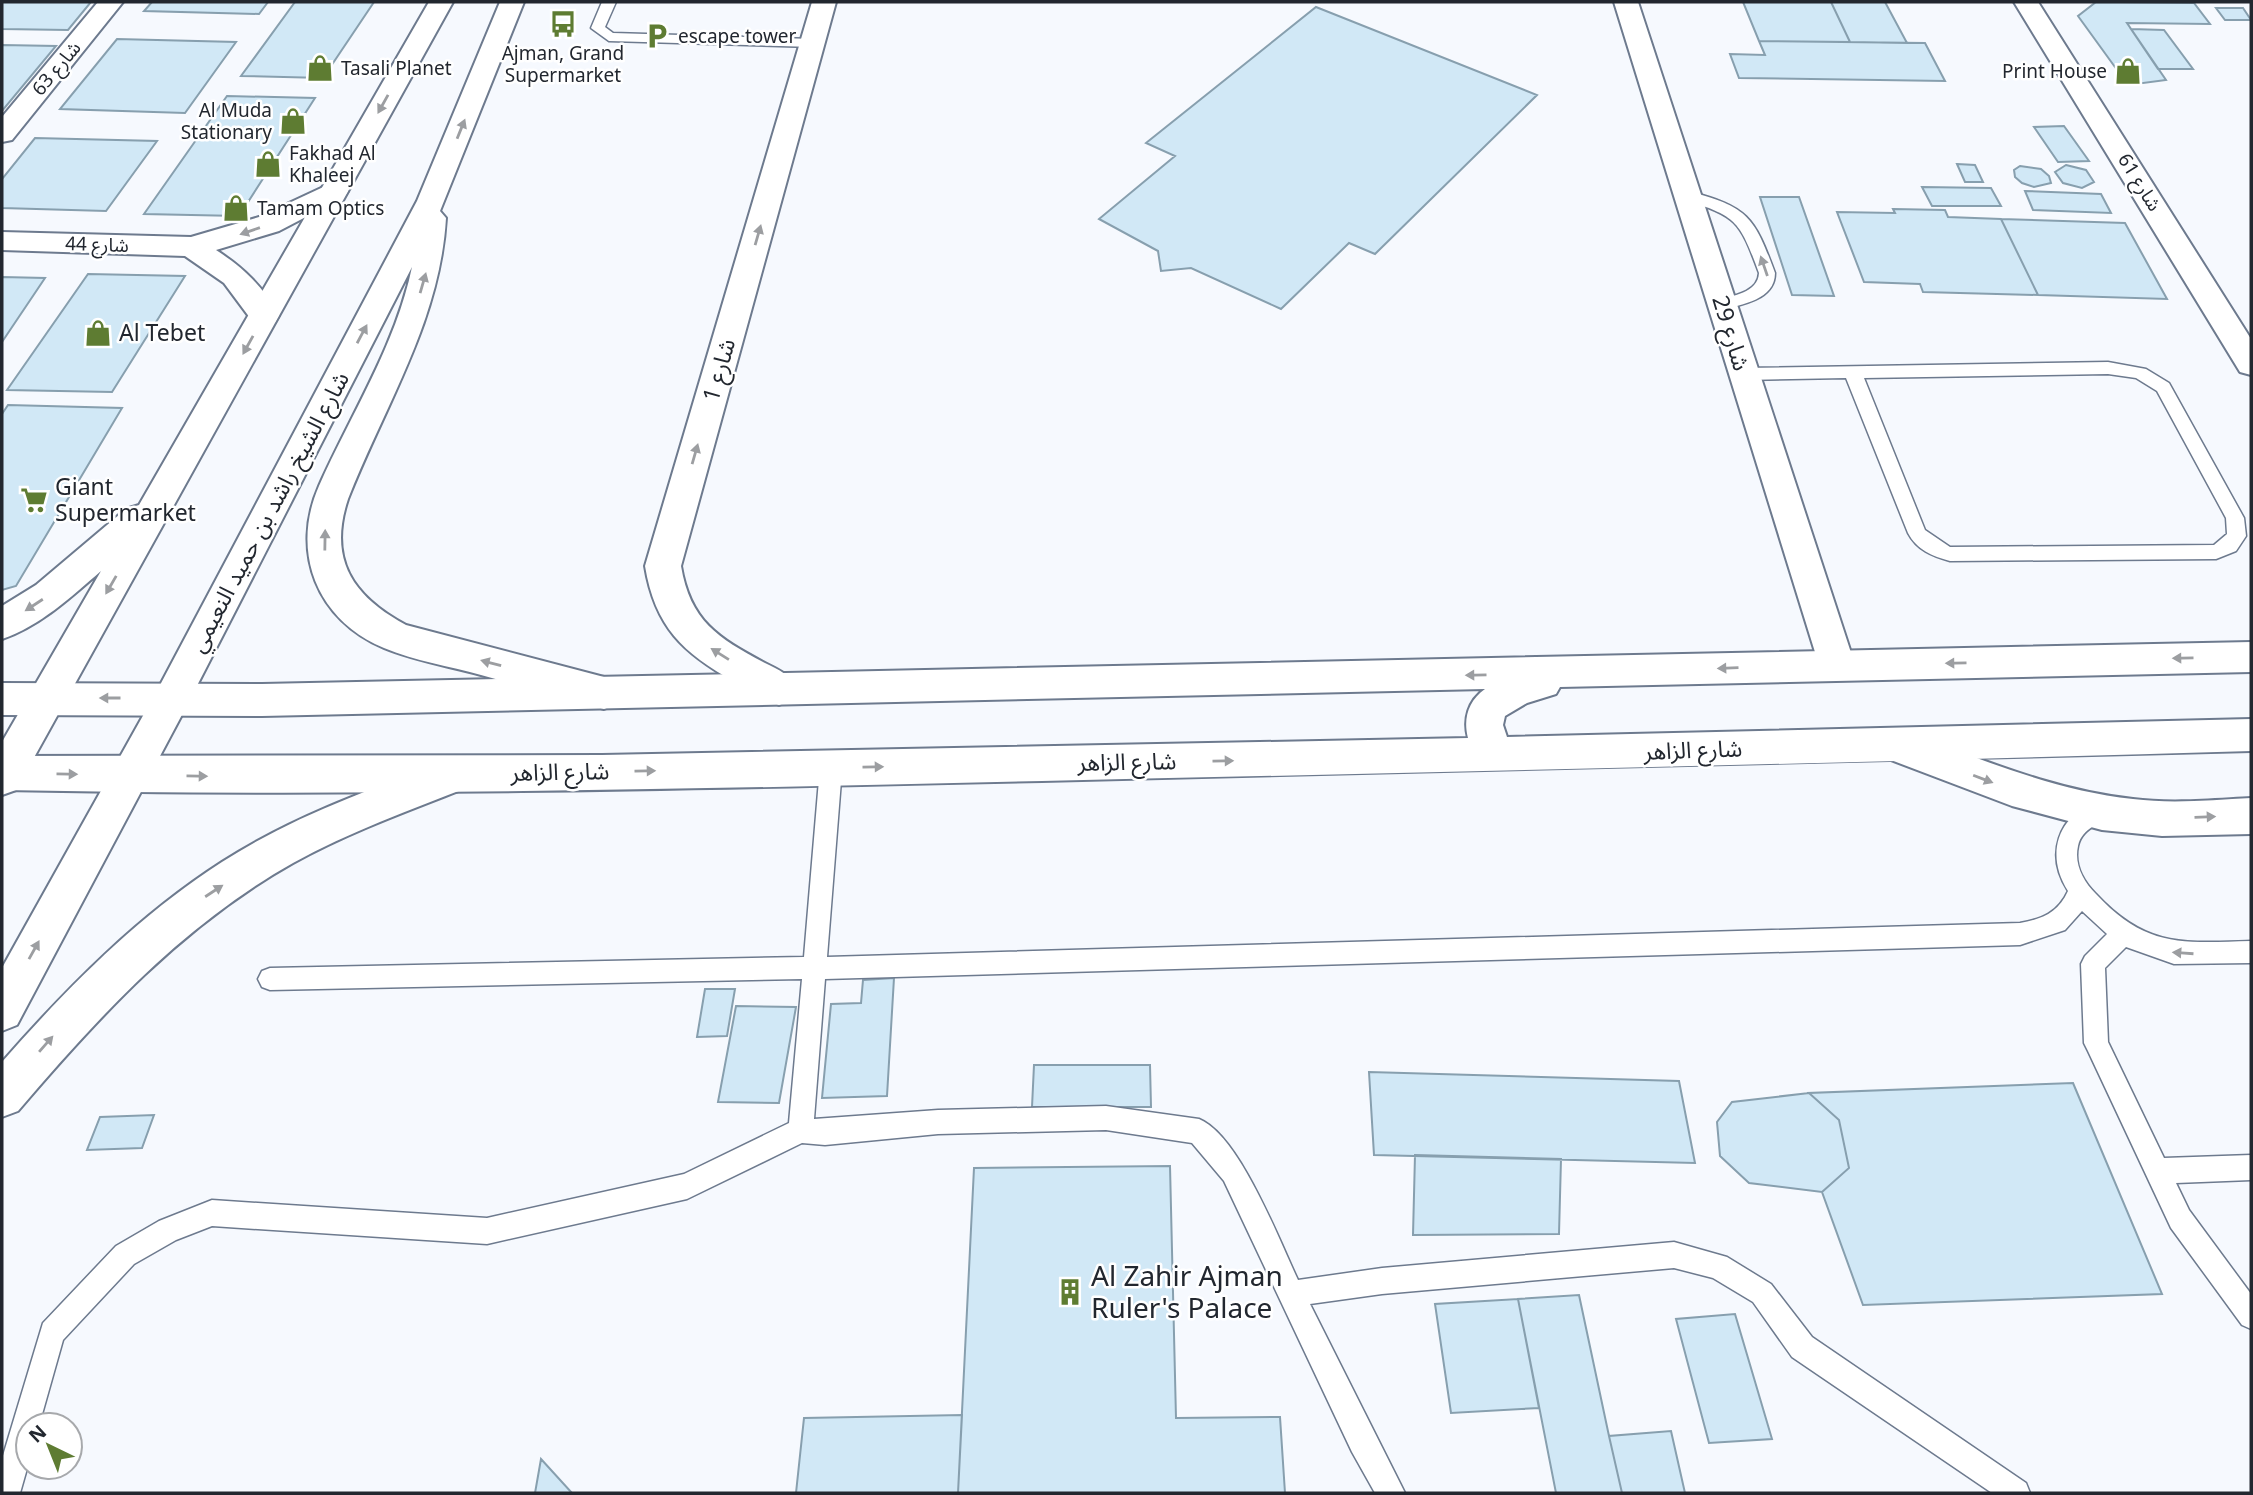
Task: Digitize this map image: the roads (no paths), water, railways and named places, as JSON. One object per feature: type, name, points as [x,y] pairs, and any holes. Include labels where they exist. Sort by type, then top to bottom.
[{"type":"main road","name":"شارع 63","points":[[2,134],[111,2]]},
{"type":"main road","points":[[3,775],[441,2]]},
{"type":"main road","name":"شارع الشيخ راشد بن حميد النعيمي","points":[[2,1010],[172,698],[431,201],[512,2]]},
{"type":"main road","name":"شارع 1","points":[[779,689],[692,635],[675,615],[665,592],[663,566],[824,2]]},
{"type":"main road","name":"شارع 29","points":[[1626,2],[1837,665]]},
{"type":"main road","name":"شارع 61","points":[[2026,2],[2251,364]]},
{"type":"main road","name":"شارع 44","points":[[2,241],[192,247],[269,225],[334,191]]},
{"type":"main road","points":[[431,201],[432,234],[427,269],[416,306],[330,503],[323,543],[332,579],[347,604],[370,624],[396,637],[604,693]]},
{"type":"main road","points":[[192,247],[235,276],[264,315]]},
{"type":"main road","points":[[2,625],[72,577],[161,498]]},
{"type":"main road","points":[[2,699],[262,700],[2251,657]]},
{"type":"main road","points":[[1497,755],[1487,741],[1483,724],[1487,710],[1498,698],[1514,691],[1586,673]]},
{"type":"main road","name":"شارع الزاهر","points":[[3,775],[455,775],[1497,755],[2251,735]]},
{"type":"main road","points":[[1897,745],[1994,784],[2046,800],[2098,811],[2164,819],[2251,816]]},
{"type":"main road","points":[[2,1096],[91,994],[140,947],[205,897],[278,851],[352,816],[455,775]]},
{"type":"lane","points":[[609,2],[598,28],[608,37],[813,43]]},
{"type":"lane","points":[[1688,196],[1741,215],[1748,223],[1767,273],[1768,279],[1762,289],[1722,304]]},
{"type":"lane","points":[[1744,374],[2116,368],[2140,373],[2162,387],[2235,518],[2237,536],[2229,546],[2216,552],[1950,554],[1939,551],[1928,546],[1917,533],[1853,373]]},
{"type":"lane","points":[[801,1130],[831,768]]},
{"type":"lane","points":[[2098,811],[2079,823],[2068,841],[2068,865],[2079,891],[2098,915],[2122,935],[2151,948],[2180,954],[2251,952]]},
{"type":"lane","points":[[270,979],[815,968],[2020,934],[2060,923],[2073,909],[2079,891]]},
{"type":"lane","points":[[2122,935],[2093,964],[2096,1043],[2180,1219],[2251,1316]]},
{"type":"lane","points":[[6,1493],[52,1332],[125,1255],[168,1230],[212,1213],[487,1231],[687,1186],[801,1130],[825,1133],[938,1122],[1106,1118],[1199,1131],[1233,1172],[1362,1441],[1391,1493]]},
{"type":"lane","points":[[2157,1171],[2251,1167]]},
{"type":"lane","points":[[1291,1293],[1382,1281],[1674,1255],[1717,1266],[1762,1293],[1802,1347],[2016,1493]]},
{"type":"place","name":"Ajman, Grand Supermarket","points":[[563,24]]},
{"type":"place","name":"escape tower","points":[[657,36]]},
{"type":"place","name":"Tasali Planet","points":[[320,68]]},
{"type":"place","name":"Print House","points":[[2128,71]]},
{"type":"place","name":"Al Muda Stationary","points":[[293,121]]},
{"type":"place","name":"Fakhad Al Khaleej","points":[[268,164]]},
{"type":"place","name":"Tamam Optics","points":[[236,208]]},
{"type":"place","name":"Al Tebet","points":[[98,333]]},
{"type":"place","name":"Giant Supermarket","points":[[34,500]]},
{"type":"place","name":"Al Zahir Ajman Ruler's Palace","points":[[1070,1292]]}]
